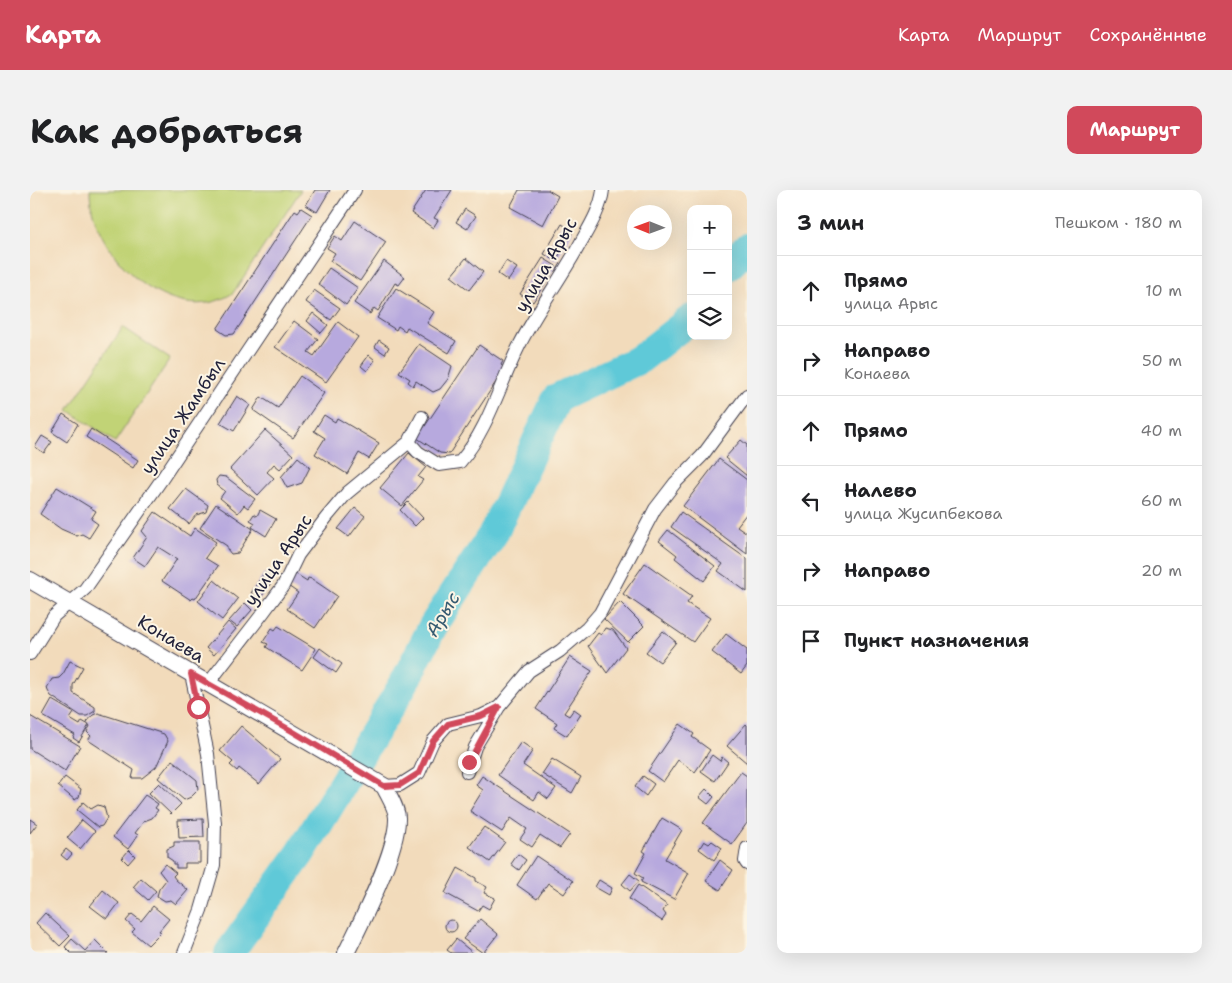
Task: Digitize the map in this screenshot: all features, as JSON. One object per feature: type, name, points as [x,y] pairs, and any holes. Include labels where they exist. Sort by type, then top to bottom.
[{"type":"street","name":"улица Жамбыл","points":[[30,654],[54,616],[84,590],[162,479],[355,190]]},
{"type":"street","name":"улица Арыс","points":[[409,442],[418,452],[439,465],[460,462],[470,450],[489,416],[521,342],[586,233],[602,200],[603,190]]},
{"type":"street","points":[[467,772],[476,747],[499,707],[529,672],[560,651],[587,628],[600,613],[655,509],[675,483],[702,456],[747,395]]},
{"type":"street","name":"улица Арыс","points":[[208,684],[268,607],[282,586],[298,555],[326,518],[347,493],[409,442],[422,417]]},
{"type":"street","name":"Конаева","points":[[30,580],[71,602],[384,786]]},
{"type":"street","points":[[184,953],[201,910],[214,865],[215,823],[208,754],[191,674]]},
{"type":"street","points":[[346,953],[366,912],[394,838],[398,817],[384,786],[400,785],[419,773],[433,741],[448,724],[481,716],[499,707]]},
{"type":"street","points":[[747,848],[745,861],[747,864]]},
{"type":"green space","points":[[90,190],[301,190],[233,293],[209,303],[185,303],[161,295],[138,280],[119,261],[103,238],[93,214]]},
{"type":"green space","points":[[123,327],[170,359],[115,442],[68,410]]},
{"type":"building","points":[[315,190],[330,190],[317,212],[306,205]]},
{"type":"building","points":[[426,190],[452,190],[434,218],[438,220],[433,228],[411,213]]},
{"type":"building","points":[[519,190],[548,190],[558,196],[543,225],[510,207]]},
{"type":"building","points":[[301,208],[312,215],[234,334],[226,335],[217,329],[295,210],[298,212]]},
{"type":"building","points":[[465,209],[476,216],[467,229],[456,222]]},
{"type":"building","points":[[355,221],[386,242],[360,281],[330,261],[335,253],[327,248],[335,236],[342,241]]},
{"type":"building","points":[[562,224],[573,231],[556,261],[544,254]]},
{"type":"building","points":[[466,258],[483,272],[469,290],[451,276]]},
{"type":"building","points":[[543,258],[556,266],[533,302],[520,294]]},
{"type":"building","points":[[384,261],[405,277],[399,285],[395,283],[378,311],[374,308],[370,314],[354,303]]},
{"type":"building","points":[[506,261],[517,268],[508,281],[498,274]]},
{"type":"building","points":[[329,268],[358,288],[346,305],[318,284]]},
{"type":"building","points":[[396,288],[434,312],[427,323],[456,341],[449,353],[407,327],[405,331],[398,326],[396,330],[377,318]]},
{"type":"building","points":[[314,290],[340,308],[331,320],[306,302]]},
{"type":"building","points":[[313,313],[328,325],[321,333],[307,321]]},
{"type":"building","points":[[294,321],[318,339],[308,352],[314,356],[338,322],[358,337],[326,382],[275,347]]},
{"type":"building","points":[[379,340],[389,347],[385,354],[375,347]]},
{"type":"building","points":[[419,344],[452,366],[448,379],[440,389],[433,392],[416,381],[413,386],[408,382],[410,379],[399,372]]},
{"type":"building","points":[[479,345],[503,361],[501,365],[505,368],[449,454],[440,453],[417,438]]},
{"type":"building","points":[[369,355],[375,360],[367,371],[361,366]]},
{"type":"building","points":[[300,376],[324,393],[293,438],[253,410],[261,397],[278,408]]},
{"type":"building","points":[[237,396],[250,405],[234,431],[220,423]]},
{"type":"building","points":[[63,414],[78,424],[67,442],[52,432]]},
{"type":"building","points":[[324,415],[335,422],[337,418],[379,443],[369,459],[359,453],[347,474],[315,454],[325,438],[314,431]]},
{"type":"building","points":[[91,429],[138,460],[133,468],[86,437]]},
{"type":"building","points":[[265,430],[293,455],[280,469],[274,464],[267,472],[274,478],[258,495],[230,469]]},
{"type":"building","points":[[42,436],[52,442],[44,453],[35,447]]},
{"type":"building","points":[[741,440],[747,445],[747,476],[725,458]]},
{"type":"building","points":[[409,453],[426,467],[418,477],[423,480],[402,506],[380,488]]},
{"type":"building","points":[[298,457],[310,467],[302,483],[287,488],[281,477]]},
{"type":"building","points":[[719,459],[747,480],[747,513],[737,526],[747,533],[747,554],[683,506]]},
{"type":"building","points":[[219,476],[226,477],[255,499],[248,508],[244,505],[238,513],[220,498],[225,491],[217,485],[216,480]]},
{"type":"building","points":[[57,487],[96,511],[91,519],[98,524],[89,538],[82,534],[77,536],[61,529],[40,514]]},
{"type":"building","points":[[186,489],[208,505],[206,512],[196,515],[189,524],[170,509]]},
{"type":"building","points":[[408,502],[423,518],[415,526],[400,510]]},
{"type":"building","points":[[216,504],[253,529],[238,553],[231,554],[227,546],[200,528]]},
{"type":"building","points":[[355,508],[365,516],[349,537],[338,529]]},
{"type":"building","points":[[260,510],[276,519],[266,536],[252,527],[255,523],[250,520],[254,514],[257,516]]},
{"type":"building","points":[[155,512],[190,536],[195,528],[216,542],[205,558],[218,566],[195,599],[191,600],[162,581],[177,559],[158,547],[145,566],[133,558],[147,537],[142,531]]},
{"type":"building","points":[[681,512],[747,559],[747,592],[718,571],[723,564],[671,527]]},
{"type":"building","points":[[668,530],[715,566],[704,581],[675,558],[677,555],[659,541]]},
{"type":"building","points":[[645,563],[692,596],[687,603],[710,618],[693,642],[623,594]]},
{"type":"building","points":[[264,573],[273,580],[260,599],[251,593]]},
{"type":"building","points":[[296,574],[307,581],[308,578],[312,579],[337,596],[315,628],[287,609],[298,593],[288,586]]},
{"type":"building","points":[[214,580],[238,599],[222,620],[198,601]]},
{"type":"building","points":[[620,602],[644,626],[628,642],[604,619]]},
{"type":"building","points":[[245,603],[252,610],[237,627],[229,621]]},
{"type":"building","points":[[228,622],[236,629],[214,655],[206,648]]},
{"type":"building","points":[[278,626],[316,649],[302,670],[266,647],[268,644],[263,642],[272,628],[275,630]]},
{"type":"building","points":[[605,628],[613,630],[626,648],[607,673],[588,646],[598,633],[601,635]]},
{"type":"building","points":[[663,631],[676,642],[660,662],[646,652]]},
{"type":"building","points":[[726,634],[747,650],[747,666],[741,674],[712,652]]},
{"type":"building","points":[[320,648],[342,664],[336,673],[314,657]]},
{"type":"building","points":[[570,657],[592,671],[564,713],[569,716],[574,709],[581,714],[567,736],[554,728],[557,723],[536,709]]},
{"type":"building","points":[[70,661],[83,667],[73,685],[73,693],[95,707],[95,711],[87,716],[81,716],[51,696],[47,688],[52,679],[59,678],[63,674]]},
{"type":"building","points":[[52,700],[74,713],[70,719],[80,725],[82,721],[89,725],[79,742],[73,738],[75,735],[43,716]]},
{"type":"building","points":[[98,713],[164,734],[168,741],[156,767],[142,778],[132,778],[134,770],[88,740],[91,736],[87,732],[90,726],[87,722],[93,715]]},
{"type":"building","points":[[30,716],[80,746],[65,771],[30,749]]},
{"type":"building","points":[[680,724],[694,734],[692,737],[710,750],[695,772],[678,760],[663,782],[648,771]]},
{"type":"building","points":[[747,725],[747,763],[727,746]]},
{"type":"building","points":[[241,726],[280,759],[259,784],[239,768],[237,771],[230,765],[233,762],[220,751]]},
{"type":"building","points":[[521,742],[533,750],[523,765],[556,788],[548,799],[539,792],[534,800],[498,775]]},
{"type":"building","points":[[712,755],[720,761],[722,757],[728,762],[715,781],[701,771]]},
{"type":"building","points":[[552,759],[581,777],[572,793],[542,774]]},
{"type":"building","points":[[172,760],[197,780],[198,790],[191,797],[184,800],[158,778]]},
{"type":"building","points":[[741,772],[747,776],[747,823],[732,844],[703,823]]},
{"type":"building","points":[[482,776],[570,834],[560,848],[540,835],[532,847],[520,839],[527,829],[511,818],[502,832],[470,811],[483,790],[476,785]]},
{"type":"building","points":[[643,776],[654,784],[646,796],[635,787]]},
{"type":"building","points":[[65,777],[81,789],[79,797],[75,800],[58,786]]},
{"type":"building","points":[[159,783],[181,804],[171,814],[149,793]]},
{"type":"building","points":[[706,789],[714,797],[708,804],[699,797]]},
{"type":"building","points":[[145,795],[158,804],[155,808],[158,810],[152,818],[144,821],[135,833],[138,835],[128,849],[113,837]]},
{"type":"building","points":[[83,802],[91,809],[98,805],[104,807],[107,818],[102,826],[98,827],[77,810]]},
{"type":"building","points":[[662,818],[682,830],[665,859],[689,873],[674,899],[641,882],[643,878],[635,873],[646,853],[643,851]]},
{"type":"building","points":[[30,819],[37,824],[30,833]]},
{"type":"building","points":[[203,819],[204,837],[179,838],[178,820]]},
{"type":"building","points":[[82,820],[95,831],[80,849],[67,838]]},
{"type":"building","points":[[484,827],[505,842],[490,862],[469,847]]},
{"type":"building","points":[[704,841],[709,844],[712,841],[722,848],[714,860],[699,849]]},
{"type":"building","points":[[174,842],[200,842],[200,863],[185,863],[185,868],[176,868],[176,864],[173,864],[173,861],[167,857],[167,849],[174,846]]},
{"type":"building","points":[[66,849],[72,854],[67,860],[61,855]]},
{"type":"building","points":[[129,850],[135,856],[128,864],[122,858]]},
{"type":"building","points":[[518,854],[526,860],[519,870],[511,864]]},
{"type":"building","points":[[536,856],[573,881],[564,894],[548,883],[537,899],[517,885]]},
{"type":"building","points":[[720,860],[733,870],[720,890],[706,881]]},
{"type":"building","points":[[165,864],[176,873],[173,876],[176,880],[188,890],[176,904],[171,900],[165,901],[157,896],[159,889],[166,880],[159,871]]},
{"type":"building","points":[[458,868],[487,887],[484,893],[495,898],[489,909],[482,905],[478,911],[445,893]]},
{"type":"building","points":[[630,874],[639,881],[630,891],[622,884]]},
{"type":"building","points":[[141,878],[156,891],[148,900],[133,887]]},
{"type":"building","points":[[599,880],[612,888],[609,895],[595,887]]},
{"type":"building","points":[[638,885],[667,905],[663,911],[666,915],[662,921],[629,899]]},
{"type":"building","points":[[103,890],[119,903],[107,919],[90,906]]},
{"type":"building","points":[[153,906],[169,919],[159,931],[161,932],[148,945],[132,932],[135,929],[126,921],[132,914],[141,921]]},
{"type":"building","points":[[45,913],[70,936],[60,946],[36,923]]},
{"type":"building","points":[[480,919],[498,934],[483,953],[463,939]]},
{"type":"building","points":[[449,920],[453,920],[457,926],[453,932],[449,932],[445,928],[445,924]]},
{"type":"building","points":[[72,939],[85,951],[95,940],[108,953],[71,953],[65,947]]},
{"type":"building","points":[[456,939],[473,953],[451,953],[447,950]]},
{"type":"waterway","name":"Арыс","points":[[732,262],[747,248]]},
{"type":"waterway","name":"Арыс","points":[[229,953],[300,854],[403,685],[433,626],[493,534],[557,398],[640,359],[687,322]]},
{"type":"route","points":[[198,707],[191,674],[384,786],[400,785],[419,773],[433,741],[448,724],[466,721],[499,707],[469,762]]}]
